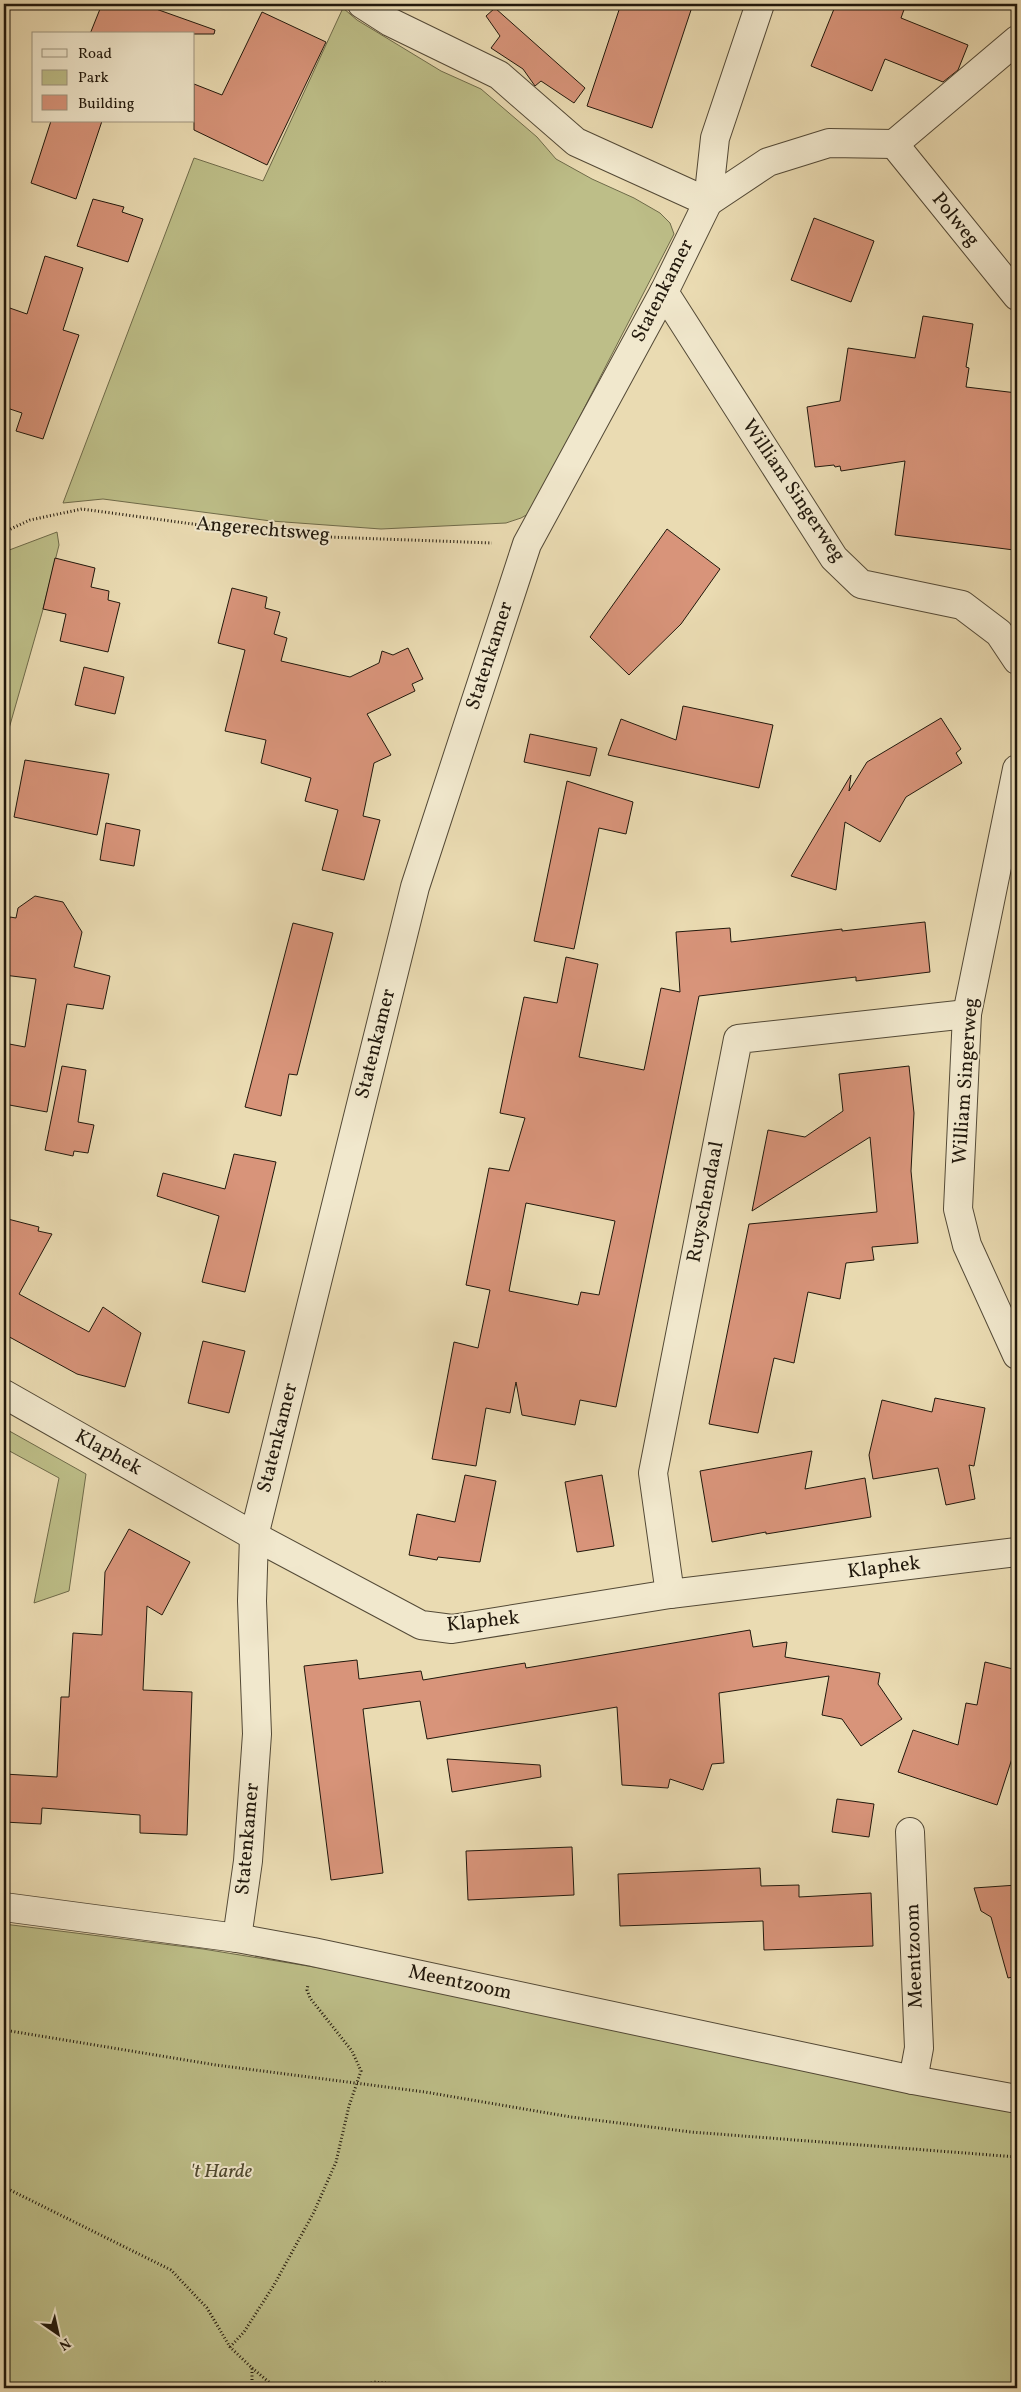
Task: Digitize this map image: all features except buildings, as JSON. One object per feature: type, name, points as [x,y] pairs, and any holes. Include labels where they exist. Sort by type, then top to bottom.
[{"type":"street","points":[[362,4],[390,22],[499,75],[576,142],[708,202]]},
{"type":"street","points":[[708,202],[715,138],[760,4]]},
{"type":"street","points":[[708,202],[768,162],[829,143],[894,144],[1017,40]]},
{"type":"street","name":"Polweg","points":[[894,144],[1017,296]]},
{"type":"street","name":"Statenkamer","points":[[237,1938],[248,1860],[257,1734],[252,1600],[254,1536],[415,887],[527,544],[664,292],[708,202]]},
{"type":"street","name":"William Singerweg","points":[[664,292],[834,558],[861,584],[962,605],[999,633],[1017,660]]},
{"type":"street","name":"William Singerweg","points":[[1017,769],[968,1014],[958,1209],[967,1245],[1017,1356]]},
{"type":"street","name":"Ruyschendaal","points":[[670,1594],[653,1473],[738,1038],[968,1014]]},
{"type":"street","name":"Klaphek","points":[[4,1394],[254,1536],[421,1625],[452,1629],[670,1594],[1017,1552]]},
{"type":"street","name":"Meentzoom","points":[[910,1832],[919,2048],[913,2080]]},
{"type":"street","name":"Meentzoom","points":[[4,1908],[237,1938],[313,1952],[913,2080],[1017,2099]]},
{"type":"path","name":"Angerechtsweg","points":[[4,532],[30,520],[82,509],[274,535],[527,544]]},
{"type":"path","points":[[230,2347],[244,2332],[274,2285],[314,2212],[336,2162],[349,2106],[361,2071],[358,2061],[310,1998],[307,1990],[313,1952]]},
{"type":"path","points":[[4,2030],[216,2065],[358,2083],[571,2117],[691,2132],[1017,2157]]},
{"type":"path","points":[[4,2187],[171,2270],[207,2308],[230,2347],[276,2388]]},
{"type":"path","points":[[252,2368],[252,2388]]},
{"type":"path","points":[[362,2388],[373,2382],[448,2388]]},
{"type":"green space","points":[[343,8],[357,20],[441,71],[481,89],[537,137],[556,159],[592,179],[634,198],[660,213],[670,223],[674,234],[530,513],[506,523],[381,529],[271,521],[103,499],[63,503],[194,158],[263,181]]},
{"type":"green space","points":[[57,532],[59,545],[42,613],[4,746],[4,552]]},
{"type":"green space","points":[[4,1428],[86,1474],[69,1591],[34,1603],[59,1478],[4,1448]]},
{"type":"green space","name":"'t Harde","points":[[4,1924],[203,1949],[511,1999],[1017,2111],[1017,2388],[4,2388]]}]
